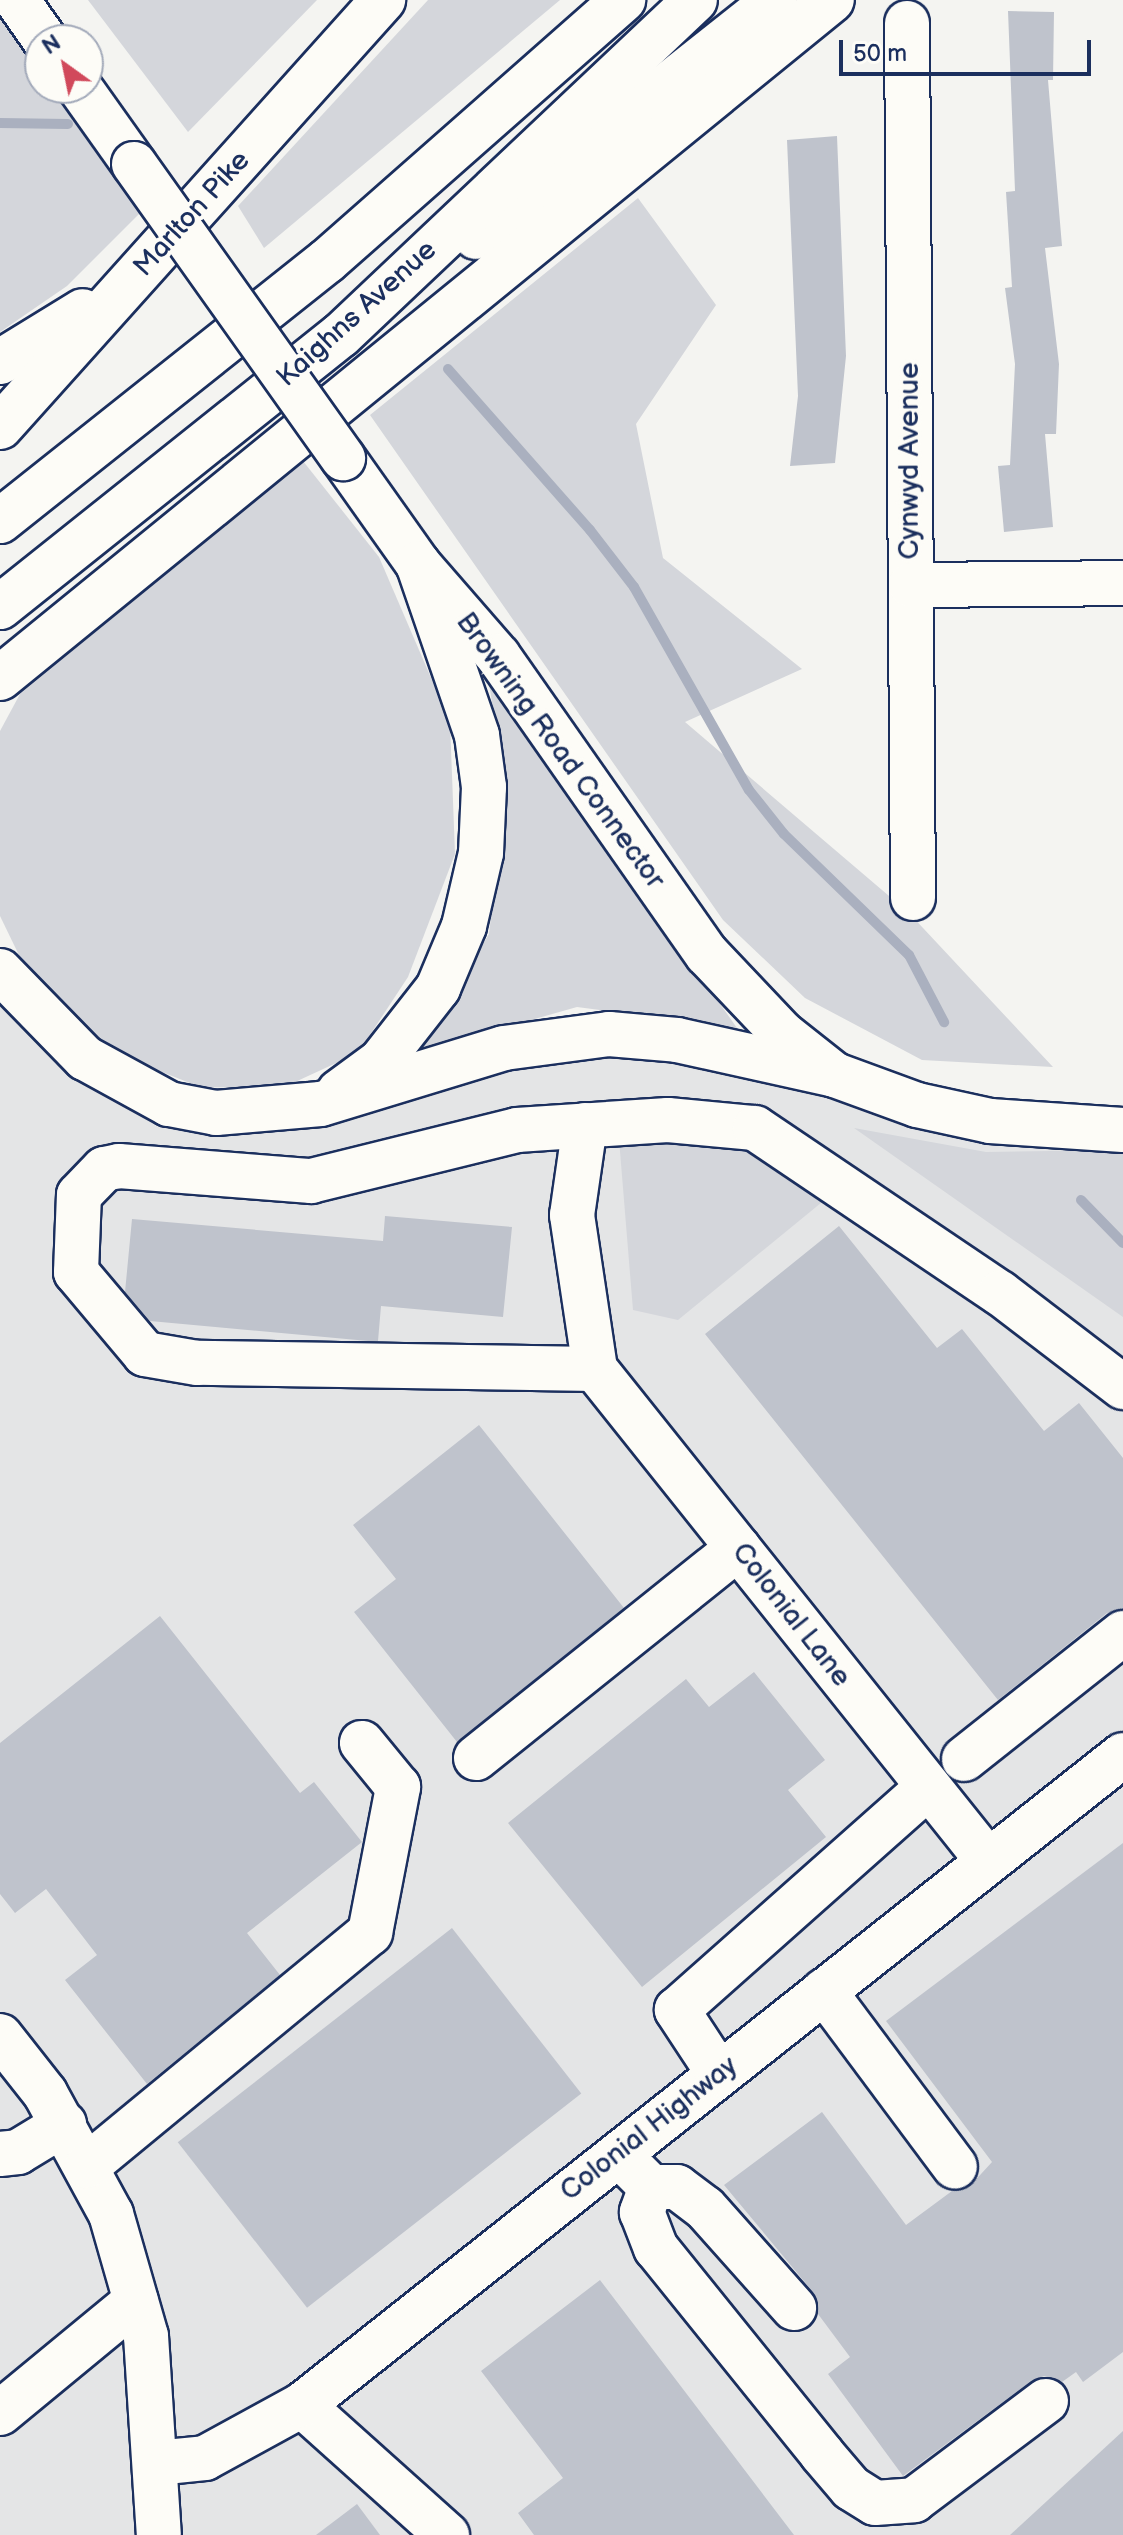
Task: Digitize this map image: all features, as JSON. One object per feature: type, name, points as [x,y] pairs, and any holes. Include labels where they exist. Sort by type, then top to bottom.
[{"type":"main road","points":[[17,0],[34,24]]},
{"type":"main road","name":"Marlton Pike","points":[[0,427],[383,0]]},
{"type":"main road","name":"Kaighns Avenue","points":[[0,521],[349,243],[623,0]]},
{"type":"main road","name":"Kaighns Avenue","points":[[0,607],[341,335],[695,0]]},
{"type":"main road","points":[[341,335],[559,177],[775,0]]},
{"type":"main road","points":[[0,678],[832,0]]},
{"type":"main road","name":"Cynwyd Avenue","points":[[907,23],[913,898]]},
{"type":"main road","name":"Browning Road Connector","points":[[91,104],[418,564],[498,656],[707,954],[783,1034],[835,1075],[954,1115],[1111,1125]]},
{"type":"main road","points":[[0,362],[46,339],[152,259]]},
{"type":"main road","points":[[321,1104],[381,1061],[419,1016],[453,957],[477,878],[484,787],[479,747],[418,564]]},
{"type":"main road","points":[[911,585],[1123,583]]},
{"type":"main road","points":[[0,971],[85,1058],[169,1104],[240,1114],[321,1104],[504,1048],[609,1034],[677,1040],[835,1075]]},
{"type":"main road","points":[[585,1125],[572,1215],[595,1369],[164,1359],[138,1348],[76,1272],[79,1195],[104,1169],[311,1181],[517,1130],[585,1125],[668,1120],[755,1128],[1000,1293],[1123,1387]]},
{"type":"main road","name":"Colonial Lane","points":[[595,1369],[988,1861]]},
{"type":"main road","points":[[476,1758],[738,1548]]},
{"type":"main road","points":[[964,1759],[1123,1633]]},
{"type":"main road","points":[[87,2166],[370,1933],[398,1787],[362,1743]]},
{"type":"main road","name":"Colonial Highway","points":[[156,2463],[205,2458],[302,2405],[1123,1755]]},
{"type":"main road","points":[[719,2074],[677,2010],[928,1787]]},
{"type":"main road","points":[[824,1991],[955,2167]]},
{"type":"main road","points":[[0,2036],[64,2124],[111,2214],[146,2336],[159,2535]]},
{"type":"main road","points":[[0,2154],[18,2152],[64,2124]]},
{"type":"main road","points":[[618,2154],[651,2187],[677,2187],[705,2208],[794,2308]]},
{"type":"main road","points":[[651,2187],[642,2212],[656,2248],[851,2488],[875,2503],[914,2500],[1046,2401]]},
{"type":"main road","points":[[0,2413],[136,2301]]},
{"type":"main road","points":[[302,2405],[447,2535]]},
{"type":"shaded area","points":[[88,0],[317,0],[188,132]]},
{"type":"shaded area","points":[[428,0],[560,0],[264,248],[238,206]]},
{"type":"shaded area","points":[[0,18],[24,50],[24,104],[63,104],[140,213],[67,286],[0,332]]},
{"type":"shaded area","points":[[638,198],[716,305],[636,424],[663,558],[802,669],[685,722],[909,913],[1053,1067],[922,1060],[805,998],[723,920],[370,415]]},
{"type":"shaded area","points":[[303,461],[379,557],[450,722],[455,854],[408,977],[358,1053],[282,1088],[200,1087],[114,1053],[31,980],[0,916],[0,731],[20,694]]},
{"type":"shaded area","points":[[487,672],[737,1028],[577,1007],[418,1052],[489,934],[506,787]]},
{"type":"shaded area","points":[[0,971],[193,1110],[574,1036],[1123,1130],[1123,2535],[0,2535]]},
{"type":"shaded area","points":[[854,1128],[986,1152],[1123,1150],[1123,1317]]},
{"type":"shaded area","points":[[619,1139],[750,1141],[827,1198],[678,1320],[633,1310]]},
{"type":"building","points":[[1008,11],[1054,12],[1053,80],[1048,80],[1062,246],[1045,248],[1059,364],[1056,434],[1045,434],[1053,527],[1004,532],[998,466],[1010,465],[1015,364],[1005,288],[1012,287],[1006,192],[1015,191]]},
{"type":"building","points":[[837,136],[846,356],[835,463],[790,466],[798,396],[787,140]]},
{"type":"building","points":[[385,1216],[512,1227],[503,1317],[381,1306],[378,1341],[368,1341],[150,1321],[125,1292],[132,1219],[383,1241]]},
{"type":"building","points":[[839,1226],[937,1348],[962,1329],[1044,1431],[1079,1403],[1123,1458],[1123,1609],[1107,1613],[998,1700],[705,1334]]},
{"type":"building","points":[[479,1425],[624,1608],[457,1742],[354,1612],[396,1579],[353,1525]]},
{"type":"building","points":[[160,1616],[300,1793],[314,1782],[362,1842],[247,1933],[280,1975],[147,2084],[65,1980],[97,1955],[46,1889],[15,1913],[0,1894],[0,1743]]},
{"type":"building","points":[[754,1672],[825,1760],[788,1790],[826,1837],[642,1987],[508,1823],[686,1679],[709,1707]]},
{"type":"building","points":[[1123,1843],[1123,2352],[1083,2382],[1076,2372],[1062,2382],[1044,2376],[1031,2381],[903,2476],[828,2374],[850,2357],[818,2314],[813,2292],[724,2185],[822,2112],[906,2225],[952,2191],[970,2186],[992,2162],[886,2021]]},
{"type":"building","points":[[452,1928],[581,2093],[307,2308],[178,2142]]},
{"type":"building","points":[[600,2280],[794,2535],[534,2535],[518,2513],[563,2478],[481,2371]]},
{"type":"building","points":[[1123,2431],[1123,2535],[1010,2535]]},
{"type":"building","points":[[357,2504],[380,2535],[316,2535]]},
{"type":"waterway","points":[[0,123],[68,124]]},
{"type":"waterway","points":[[448,369],[590,530],[634,587],[749,790],[784,834],[909,955],[944,1022]]},
{"type":"waterway","points":[[1081,1200],[1123,1243]]}]
